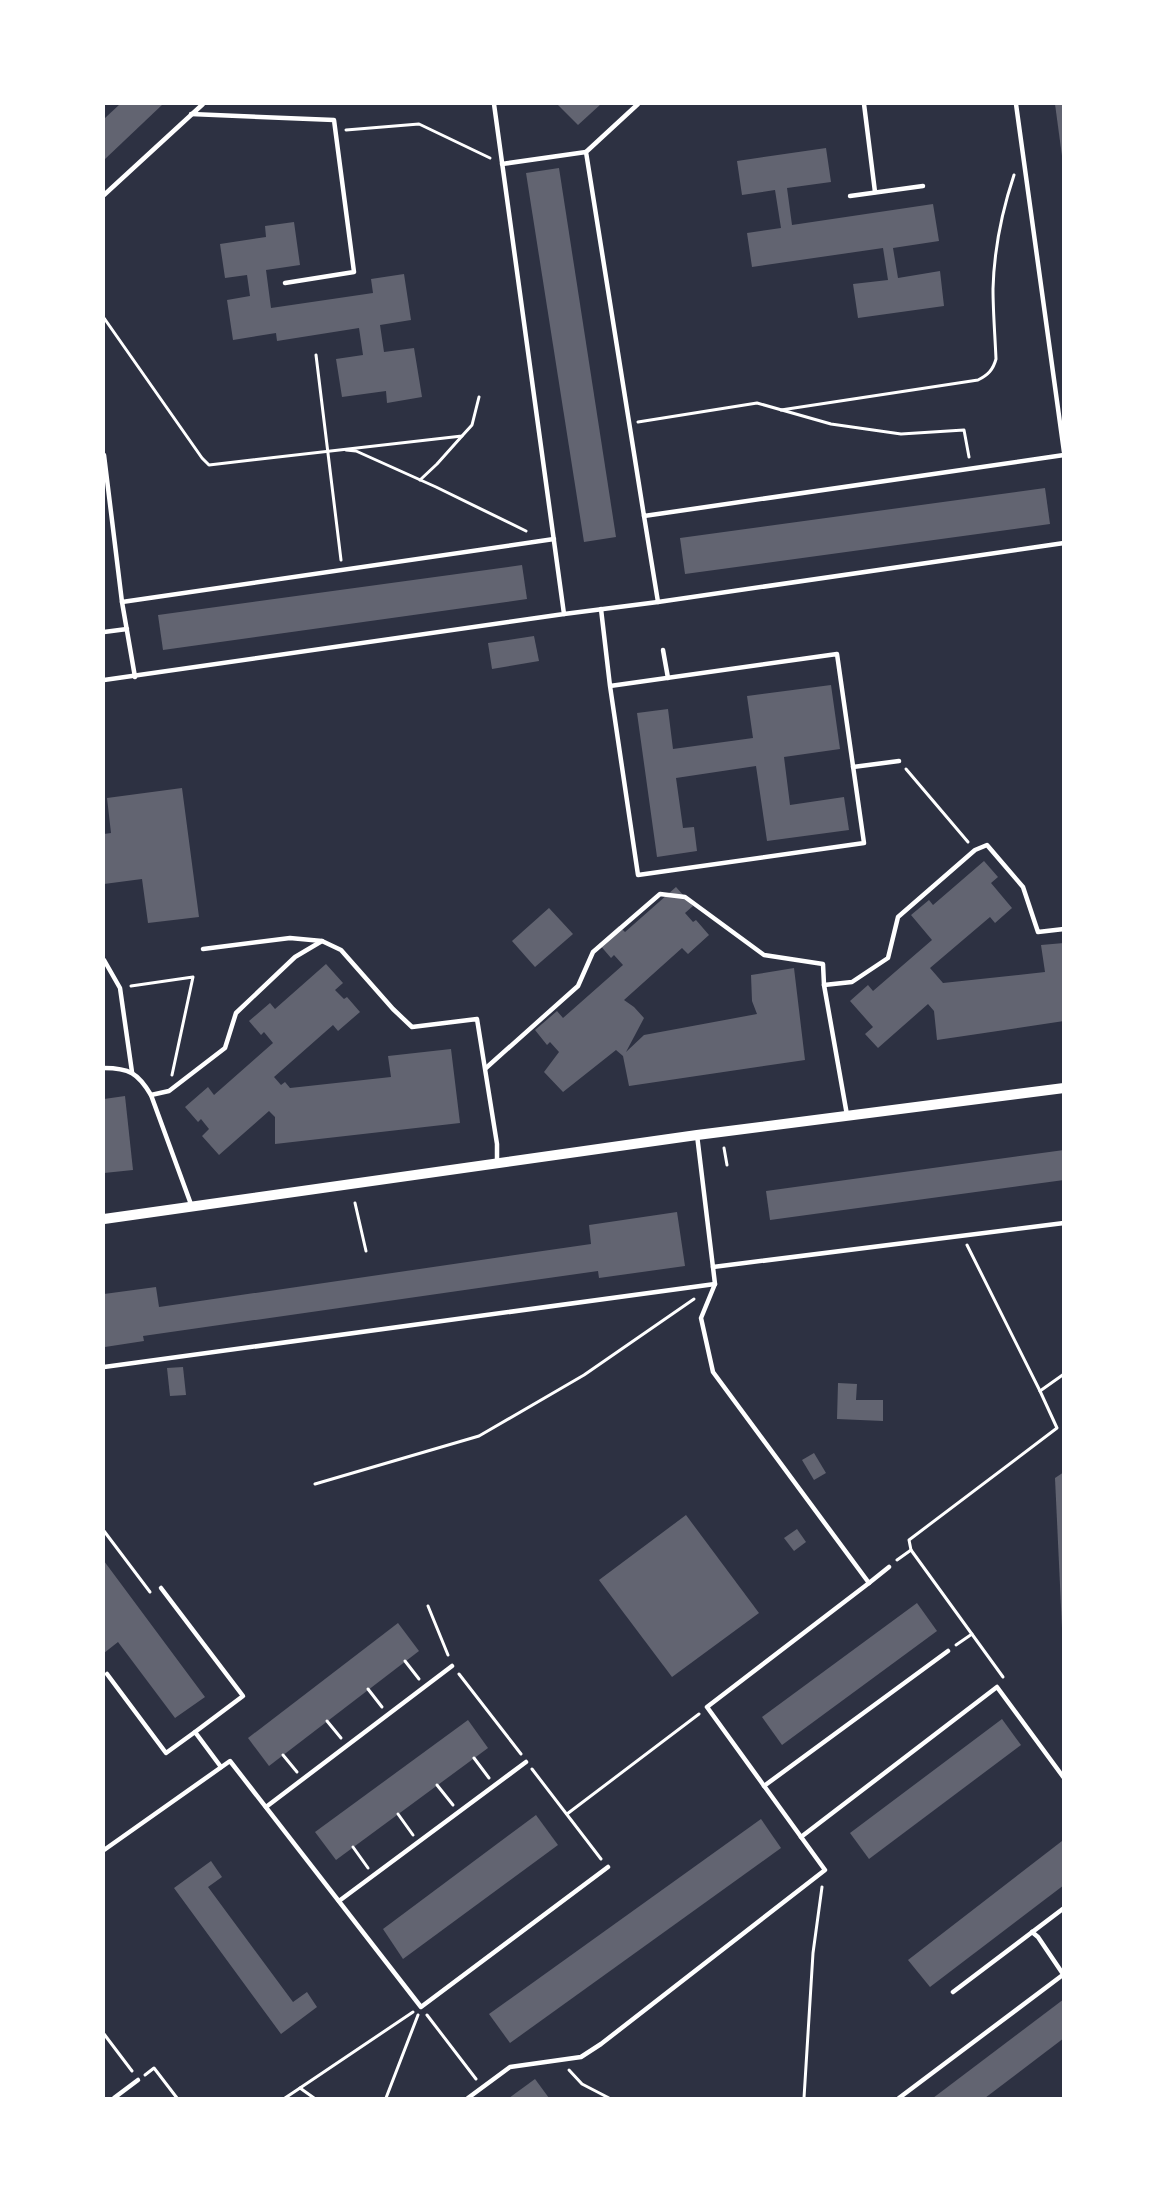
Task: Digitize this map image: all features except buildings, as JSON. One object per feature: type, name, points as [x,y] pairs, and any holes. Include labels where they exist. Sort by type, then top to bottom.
[{"type":"street","points":[[104,1219],[697,1135],[1064,1088]]},
{"type":"lane","points":[[104,195],[202,104]]},
{"type":"lane","points":[[494,104],[564,614]]},
{"type":"lane","points":[[502,164],[586,152],[638,104]]},
{"type":"lane","points":[[864,104],[875,192]]},
{"type":"lane","points":[[644,516],[1064,454],[1016,104]]},
{"type":"lane","points":[[191,114],[334,120],[354,272],[285,283]]},
{"type":"lane","points":[[586,152],[658,602]]},
{"type":"lane","points":[[850,196],[923,186]]},
{"type":"lane","points":[[104,455],[122,602],[135,676]]},
{"type":"lane","points":[[122,602],[554,539]]},
{"type":"lane","points":[[104,680],[1064,543]]},
{"type":"lane","points":[[601,609],[610,686],[638,875],[864,843],[837,654],[610,686]]},
{"type":"lane","points":[[104,632],[127,629]]},
{"type":"lane","points":[[663,650],[668,678]]},
{"type":"lane","points":[[853,767],[899,760]]},
{"type":"lane","points":[[824,985],[852,982],[888,958],[898,917],[975,850],[987,845],[1023,887],[1038,932],[1064,929]]},
{"type":"lane","points":[[486,1068],[578,986],[593,952],[660,894],[685,897],[764,955],[823,964],[824,985],[847,1115]]},
{"type":"lane","points":[[203,949],[290,938],[322,940],[341,950],[412,1027],[477,1019],[497,1144],[497,1163]]},
{"type":"lane","points":[[151,1095],[169,1091],[225,1048],[236,1013],[296,957],[322,940]]},
{"type":"lane","points":[[104,960],[120,988],[132,1072]]},
{"type":"lane","points":[[104,1068],[117,1068],[132,1072],[143,1082],[151,1095],[192,1207]]},
{"type":"lane","points":[[697,1135],[716,1284],[701,1318],[712,1372],[868,1583]]},
{"type":"lane","points":[[713,1267],[1064,1223]]},
{"type":"lane","points":[[104,1366],[716,1284]]},
{"type":"lane","points":[[468,2098],[510,2067],[581,2057],[601,2044],[825,1870],[707,1707],[889,1567]]},
{"type":"lane","points":[[107,1674],[166,1753],[243,1696],[161,1588]]},
{"type":"lane","points":[[764,1786],[948,1651]]},
{"type":"lane","points":[[266,1807],[452,1666]]},
{"type":"lane","points":[[801,1837],[997,1687],[1064,1778]]},
{"type":"lane","points":[[195,1732],[221,1767]]},
{"type":"lane","points":[[104,1850],[230,1761],[421,2007],[608,1867]]},
{"type":"lane","points":[[339,1901],[526,1762]]},
{"type":"lane","points":[[953,1992],[1064,1908]]},
{"type":"lane","points":[[899,2098],[1063,1974],[1038,1937],[1032,1932]]},
{"type":"lane","points":[[114,2098],[138,2080]]},
{"type":"path","points":[[335,132],[419,124],[502,164]]},
{"type":"path","points":[[781,410],[978,380],[986,376],[996,358],[993,290],[995,262],[1003,218],[1016,171]]},
{"type":"path","points":[[104,318],[209,465],[462,436]]},
{"type":"path","points":[[316,355],[342,570]]},
{"type":"path","points":[[420,480],[472,424],[479,397]]},
{"type":"path","points":[[630,423],[757,403],[831,424],[901,434],[964,430],[970,468]]},
{"type":"path","points":[[342,449],[356,451],[529,532],[535,542]]},
{"type":"path","points":[[899,760],[975,850]]},
{"type":"path","points":[[120,988],[193,977],[169,1091]]},
{"type":"path","points":[[724,1148],[727,1165]]},
{"type":"path","points":[[355,1203],[366,1251]]},
{"type":"path","points":[[962,1236],[1057,1428],[909,1539],[911,1550],[1006,1681]]},
{"type":"path","points":[[315,1484],[479,1436],[584,1375],[716,1284]]},
{"type":"path","points":[[1040,1390],[1064,1374]]},
{"type":"path","points":[[104,1531],[152,1595]]},
{"type":"path","points":[[889,1567],[911,1550]]},
{"type":"path","points":[[428,1606],[452,1666],[608,1867]]},
{"type":"path","points":[[948,1651],[972,1634]]},
{"type":"path","points":[[405,1661],[425,1687]]},
{"type":"path","points":[[368,1689],[387,1715]]},
{"type":"path","points":[[567,1814],[707,1707]]},
{"type":"path","points":[[327,1721],[346,1746]]},
{"type":"path","points":[[283,1755],[303,1779]]},
{"type":"path","points":[[474,1758],[495,1786]]},
{"type":"path","points":[[438,1785],[458,1813]]},
{"type":"path","points":[[398,1814],[418,1843]]},
{"type":"path","points":[[353,1847],[374,1876]]},
{"type":"path","points":[[804,2098],[813,1953],[825,1870]]},
{"type":"path","points":[[285,2098],[421,2007]]},
{"type":"path","points":[[421,2007],[482,2088]]},
{"type":"path","points":[[386,2098],[421,2007]]},
{"type":"path","points":[[104,2034],[138,2080],[154,2068],[177,2098]]},
{"type":"path","points":[[559,2060],[582,2084],[609,2098]]},
{"type":"path","points":[[300,2088],[314,2098]]}]
